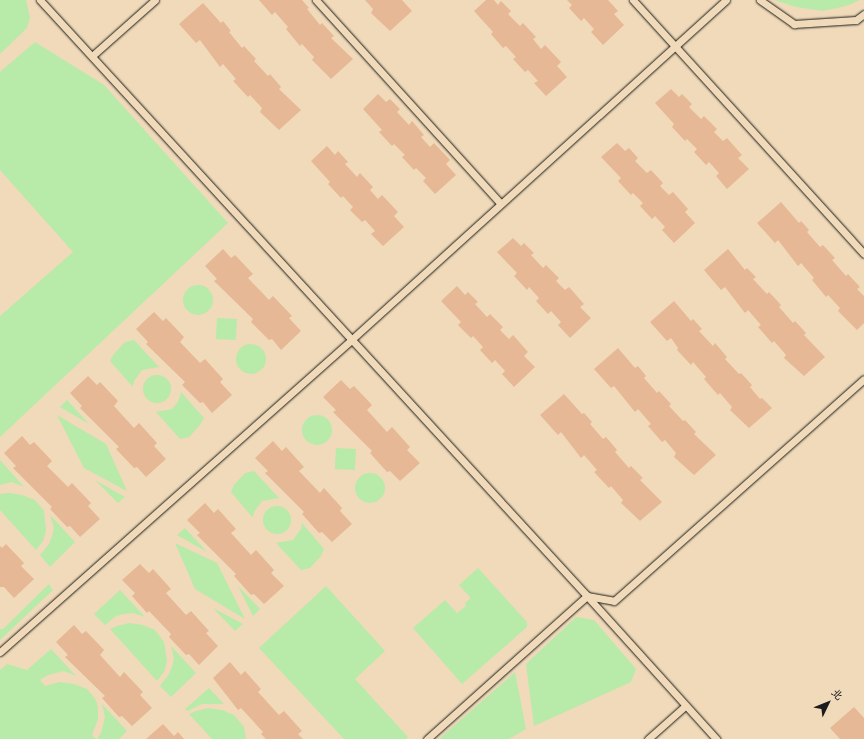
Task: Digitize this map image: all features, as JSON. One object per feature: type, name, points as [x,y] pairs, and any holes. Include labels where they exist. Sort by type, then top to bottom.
[{"type":"lane","points":[[40,0],[350,340],[587,596],[716,739]]},
{"type":"lane","points":[[92,56],[155,0]]},
{"type":"lane","points":[[316,0],[501,204]]},
{"type":"lane","points":[[633,0],[864,254]]},
{"type":"lane","points":[[0,652],[350,340],[726,0]]},
{"type":"lane","points":[[760,0],[794,24],[856,20],[864,14]]},
{"type":"lane","points":[[587,596],[614,602],[864,379]]},
{"type":"lane","points":[[427,739],[587,596]]},
{"type":"lane","points":[[648,739],[685,706]]},
{"type":"green space","points":[[0,0],[26,0],[30,18],[27,28],[0,54]]},
{"type":"green space","points":[[774,0],[860,0],[846,6],[823,11],[796,7]]},
{"type":"green space","points":[[35,42],[104,85],[228,223],[0,437],[0,316],[73,252],[0,170],[0,72]]},
{"type":"green space","points":[[198,285],[209,289],[213,300],[209,311],[198,315],[187,311],[183,300],[187,289]]},
{"type":"green space","points":[[217,318],[237,319],[236,340],[216,339]]},
{"type":"green space","points":[[134,340],[159,367],[142,370],[134,381],[133,387],[110,361],[125,342]]},
{"type":"green space","points":[[251,344],[262,348],[266,359],[262,370],[251,374],[240,370],[236,359],[240,348]]},
{"type":"green space","points":[[157,375],[163,376],[167,379],[170,383],[170,395],[167,399],[163,402],[157,403],[151,402],[147,399],[144,395],[143,389],[144,383],[147,379],[151,376]]},
{"type":"green space","points":[[181,392],[204,418],[189,437],[180,439],[156,412],[172,409],[178,402]]},
{"type":"green space","points":[[67,400],[89,424],[60,407]]},
{"type":"green space","points":[[57,415],[106,444],[127,491],[84,468]]},
{"type":"green space","points":[[317,415],[328,419],[332,430],[328,441],[317,445],[306,441],[302,430],[306,419]]},
{"type":"green space","points":[[336,448],[356,449],[355,470],[335,469]]},
{"type":"green space","points":[[0,460],[24,487],[12,482],[0,485]]},
{"type":"green space","points":[[254,471],[279,498],[262,501],[254,512],[253,518],[231,492],[234,485],[245,473]]},
{"type":"green space","points":[[370,473],[381,477],[385,488],[381,499],[370,503],[359,499],[355,488],[359,477]]},
{"type":"green space","points":[[95,480],[125,497],[118,503]]},
{"type":"green space","points":[[9,493],[22,495],[35,500],[44,511],[46,531],[43,541],[36,550],[0,510],[0,494]]},
{"type":"green space","points":[[277,506],[283,507],[287,510],[290,514],[290,526],[287,530],[283,533],[277,534],[271,533],[267,530],[264,526],[263,520],[264,514],[267,510],[271,507]]},
{"type":"green space","points":[[50,515],[75,542],[50,567],[40,555],[49,544],[54,528]]},
{"type":"green space","points":[[302,523],[324,549],[321,556],[310,568],[301,570],[276,543],[293,540],[301,529]]},
{"type":"green space","points":[[185,528],[207,552],[177,535]]},
{"type":"green space","points":[[175,543],[217,563],[245,619],[195,589]]},
{"type":"green space","points":[[478,568],[527,622],[527,627],[462,684],[413,628],[445,600],[457,613],[466,606],[465,603],[471,598],[459,585]]},
{"type":"green space","points":[[49,584],[53,590],[0,640],[0,629],[3,629]]},
{"type":"green space","points":[[238,586],[260,609],[253,616]]},
{"type":"green space","points":[[326,586],[385,651],[355,679],[408,737],[406,739],[344,739],[259,648]]},
{"type":"green space","points":[[120,590],[145,617],[133,613],[124,614],[116,616],[105,625],[94,614]]},
{"type":"green space","points":[[213,608],[243,624],[235,631]]},
{"type":"green space","points":[[576,617],[594,620],[636,669],[631,682],[534,726],[526,664]]},
{"type":"green space","points":[[129,623],[143,625],[155,630],[164,642],[167,661],[164,672],[157,681],[110,629]]},
{"type":"green space","points":[[171,646],[196,673],[171,697],[160,686],[169,674],[172,667],[174,659]]},
{"type":"green space","points":[[51,649],[76,676],[64,671],[48,675],[40,680],[45,686],[60,682],[74,684],[87,689],[96,700],[98,708],[98,719],[92,735],[96,739],[0,739],[0,670],[7,664],[27,670]]},
{"type":"green space","points":[[515,672],[526,729],[509,739],[439,739]]},
{"type":"green space","points":[[209,688],[224,704],[202,704],[187,711],[185,709]]},
{"type":"green space","points":[[102,704],[127,731],[119,739],[97,739],[101,733],[105,717]]},
{"type":"green space","points":[[208,708],[222,710],[234,715],[244,727],[246,739],[212,739],[189,714]]},
{"type":"building","points":[[259,0],[302,0],[309,8],[307,9],[320,25],[322,23],[334,36],[331,38],[353,59],[331,79],[312,60],[314,57],[302,44],[300,46],[286,29],[288,27],[275,12],[272,15]]},
{"type":"building","points":[[365,0],[402,0],[412,11],[390,31],[371,13],[373,9]]},
{"type":"building","points":[[486,0],[494,0],[498,5],[501,1],[511,11],[508,14],[520,26],[523,23],[536,37],[533,39],[541,49],[545,45],[561,62],[557,66],[567,77],[546,96],[534,83],[538,81],[528,70],[525,72],[513,59],[516,57],[506,46],[503,48],[491,34],[493,32],[474,11]]},
{"type":"building","points":[[567,0],[608,0],[618,11],[614,14],[624,25],[603,45],[591,32],[594,29],[584,18],[581,21],[569,8],[572,5]]},
{"type":"building","points":[[203,3],[221,23],[223,21],[231,31],[229,32],[242,48],[244,46],[256,59],[254,61],[268,76],[270,74],[281,87],[279,89],[301,110],[279,130],[260,112],[262,108],[250,95],[248,97],[233,81],[236,79],[223,64],[220,67],[200,40],[196,43],[179,24]]},
{"type":"building","points":[[671,89],[679,97],[682,94],[692,104],[689,107],[701,119],[704,116],[717,129],[714,132],[723,141],[727,138],[742,155],[738,158],[749,169],[727,189],[716,176],[719,173],[709,162],[706,165],[694,152],[697,149],[687,139],[685,141],[672,127],[674,124],[655,103]]},
{"type":"building","points":[[378,94],[386,102],[390,99],[400,109],[397,112],[409,125],[412,121],[424,135],[421,137],[430,147],[434,143],[450,160],[446,164],[456,175],[435,194],[423,181],[426,178],[416,168],[414,170],[402,157],[405,155],[394,144],[392,146],[379,132],[382,130],[363,109]]},
{"type":"building","points":[[617,143],[625,151],[629,148],[638,158],[635,161],[647,173],[651,170],[663,183],[660,186],[669,195],[673,192],[688,209],[685,212],[695,223],[674,243],[662,230],[665,227],[655,216],[652,219],[640,206],[643,203],[633,193],[631,195],[618,181],[621,178],[601,157]]},
{"type":"building","points":[[327,146],[335,155],[338,151],[348,162],[345,164],[357,177],[360,173],[373,187],[370,190],[378,199],[382,195],[398,212],[394,216],[404,227],[383,246],[371,234],[375,231],[365,220],[362,222],[350,210],[353,207],[343,196],[341,198],[328,184],[330,182],[311,161]]},
{"type":"building","points":[[781,202],[799,223],[801,221],[809,230],[807,232],[820,247],[823,245],[835,258],[832,260],[846,276],[848,274],[860,287],[857,289],[864,296],[864,323],[857,330],[838,311],[840,308],[828,295],[826,297],[812,280],[814,278],[801,263],[798,266],[778,240],[775,243],[757,223]]},
{"type":"building","points":[[513,238],[521,246],[524,243],[534,253],[531,255],[543,268],[546,265],[559,278],[556,281],[565,290],[569,287],[584,304],[580,307],[591,318],[570,338],[558,325],[561,322],[551,311],[548,314],[536,301],[539,298],[529,287],[527,290],[514,276],[517,273],[497,252]]},
{"type":"building","points":[[223,249],[231,258],[235,255],[253,274],[248,278],[269,300],[273,296],[292,316],[289,318],[301,331],[281,350],[272,339],[269,340],[251,322],[253,319],[214,281],[217,279],[205,266]]},
{"type":"building","points":[[728,249],[745,270],[747,268],[756,277],[753,279],[767,294],[769,292],[781,305],[779,307],[793,323],[795,321],[806,333],[804,335],[825,357],[804,376],[784,358],[786,355],[774,341],[772,343],[758,327],[761,325],[748,310],[745,313],[725,287],[721,290],[704,270]]},
{"type":"building","points":[[457,286],[465,295],[468,292],[478,302],[475,304],[487,317],[490,314],[503,327],[500,330],[509,339],[513,335],[528,352],[524,356],[535,367],[514,387],[502,374],[505,371],[495,360],[492,363],[480,350],[483,347],[473,336],[471,338],[458,325],[461,322],[441,301]]},
{"type":"building","points":[[674,301],[691,321],[693,319],[702,329],[699,331],[713,346],[715,343],[727,357],[725,359],[752,385],[750,387],[760,399],[762,398],[772,408],[749,428],[730,410],[732,407],[720,393],[718,395],[704,379],[706,377],[693,362],[691,365],[677,350],[678,348],[671,338],[667,341],[650,322]]},
{"type":"building","points":[[154,312],[163,321],[166,318],[184,337],[180,342],[200,363],[205,359],[223,379],[220,382],[232,395],[212,413],[203,402],[200,403],[182,385],[185,382],[146,344],[148,342],[136,329]]},
{"type":"building","points":[[618,348],[635,368],[638,366],[646,376],[644,378],[657,393],[659,391],[671,404],[669,406],[683,421],[685,420],[696,432],[694,434],[716,455],[694,475],[674,457],[676,453],[665,440],[662,442],[648,426],[651,424],[638,409],[635,412],[614,386],[611,388],[594,369]]},
{"type":"building","points":[[88,376],[97,385],[100,382],[118,401],[114,406],[134,428],[139,423],[157,443],[154,446],[166,459],[146,477],[137,467],[134,468],[116,449],[119,447],[80,408],[82,406],[70,393]]},
{"type":"building","points":[[341,380],[350,389],[354,386],[372,405],[367,410],[387,432],[392,427],[410,447],[407,450],[420,463],[400,481],[390,471],[387,472],[370,453],[372,451],[333,412],[336,410],[323,397]]},
{"type":"building","points":[[564,394],[582,414],[584,413],[592,422],[590,424],[603,439],[606,437],[617,450],[615,452],[629,468],[631,466],[643,478],[640,480],[662,502],[640,521],[621,503],[623,500],[611,486],[609,488],[594,472],[597,470],[584,455],[581,458],[561,432],[558,435],[540,415]]},
{"type":"building","points":[[22,436],[30,445],[34,442],[52,461],[47,466],[68,487],[72,483],[91,503],[88,506],[100,519],[80,537],[70,526],[67,527],[50,509],[52,507],[13,468],[16,466],[4,453]]},
{"type":"building","points":[[273,441],[282,451],[286,447],[304,467],[299,471],[320,493],[324,488],[342,508],[340,511],[352,524],[332,542],[322,532],[319,533],[302,514],[304,512],[265,473],[268,471],[255,458]]},
{"type":"building","points":[[205,503],[214,513],[218,509],[236,529],[231,533],[251,555],[256,550],[274,570],[271,573],[284,586],[264,604],[254,594],[251,595],[234,576],[236,574],[197,535],[200,533],[187,520]]},
{"type":"building","points":[[6,544],[24,563],[21,566],[34,579],[14,598],[4,587],[0,587],[0,546],[2,548]]},
{"type":"building","points":[[140,564],[149,573],[153,569],[171,589],[166,593],[186,615],[191,611],[209,631],[206,633],[218,646],[199,665],[189,654],[186,655],[169,637],[171,634],[149,611],[147,613],[132,596],[135,593],[122,580]]},
{"type":"building","points":[[74,625],[82,634],[86,631],[104,650],[100,655],[120,677],[124,672],[143,692],[140,695],[152,708],[132,726],[122,716],[119,717],[102,698],[105,696],[65,657],[68,655],[56,642]]},
{"type":"building","points":[[230,662],[241,675],[245,671],[261,689],[258,692],[279,715],[284,711],[302,731],[298,734],[303,739],[266,739],[261,734],[263,732],[241,708],[238,710],[213,678]]},
{"type":"building","points":[[854,707],[864,718],[864,739],[840,739],[830,728]]},
{"type":"building","points":[[163,724],[174,736],[178,732],[184,739],[146,739]]}]
